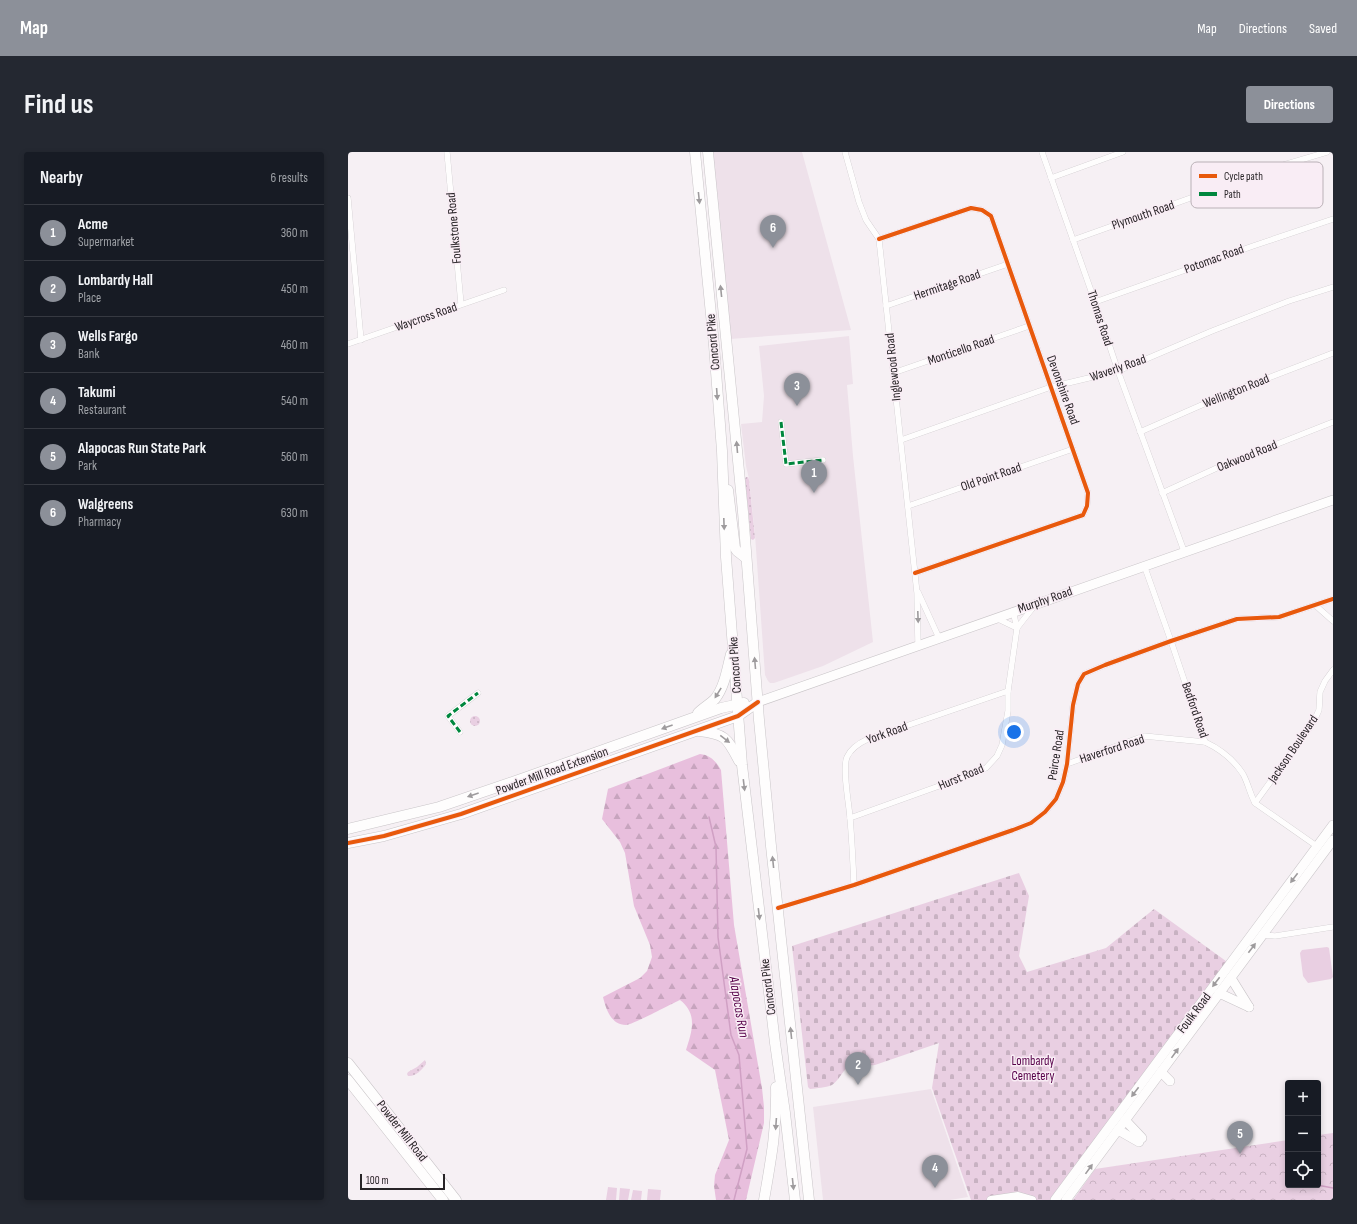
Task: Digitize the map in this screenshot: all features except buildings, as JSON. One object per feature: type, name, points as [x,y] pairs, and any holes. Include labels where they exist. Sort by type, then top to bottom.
[{"type":"highway","name":"Concord Pike","points":[[694,152],[713,334],[722,451],[726,557],[742,765],[775,1043],[786,1113],[795,1200]]},
{"type":"highway","name":"Concord Pike","points":[[708,152],[743,512],[758,702],[809,1200]]},
{"type":"highway","points":[[722,451],[731,508],[735,548],[746,558]]},
{"type":"highway","points":[[692,718],[710,704],[718,694],[723,684],[733,642]]},
{"type":"highway","name":"Powder Mill Road Extension","points":[[348,829],[439,806],[524,778],[721,708],[737,704],[758,702]]},
{"type":"highway","name":"Powder Mill Road Extension","points":[[348,843],[384,836],[461,814],[738,716],[758,702]]},
{"type":"highway","points":[[695,731],[709,732],[723,736],[730,743],[742,765]]},
{"type":"highway","points":[[764,1200],[773,1154],[776,1126],[775,1043]]},
{"type":"highway","name":"Powder Mill Road","points":[[348,1063],[456,1200]]},
{"type":"highway","name":"Powder Mill Road","points":[[348,1080],[443,1200]]},
{"type":"main road","name":"Murphy Road","points":[[758,702],[995,617],[1333,500]]},
{"type":"main road","name":"Foulk Road","points":[[1066,1200],[1161,1072],[1187,1029],[1219,993],[1262,935],[1322,848],[1333,825]]},
{"type":"main road","name":"Foulk Road","points":[[1055,1200],[1187,1029],[1322,848],[1333,840]]},
{"type":"main road","points":[[1219,993],[1250,1007],[1230,978]]},
{"type":"main road","points":[[1161,1072],[1170,1081]]},
{"type":"main road","points":[[1118,1130],[1140,1140],[1125,1120]]},
{"type":"main road","points":[[991,1200],[1018,1196],[1032,1200]]},
{"type":"street","name":"Foulkstone Road","points":[[447,152],[461,304]]},
{"type":"street","name":"Inglewood Road","points":[[845,152],[866,220],[879,239],[917,588],[918,645]]},
{"type":"street","name":"Thomas Road","points":[[1042,152],[1118,371],[1184,552]]},
{"type":"street","points":[[1050,178],[1123,152]]},
{"type":"street","name":"Plymouth Road","points":[[1293,162],[1327,152]]},
{"type":"street","points":[[348,198],[351,259],[361,340]]},
{"type":"street","name":"Plymouth Road","points":[[1073,240],[1191,198]]},
{"type":"street","name":"Devonshire Road","points":[[879,239],[971,208],[982,210],[991,216],[1074,449],[1088,493],[1087,506],[1083,515],[915,574]]},
{"type":"street","name":"Potomac Road","points":[[1095,302],[1245,248],[1333,219]]},
{"type":"street","name":"Hermitage Road","points":[[886,306],[1008,264]]},
{"type":"street","name":"Waverly Road","points":[[901,440],[1051,387],[1118,371],[1212,331],[1333,287]]},
{"type":"street","name":"Waycross Road","points":[[348,344],[504,290]]},
{"type":"street","name":"Monticello Road","points":[[893,373],[1030,326]]},
{"type":"street","name":"Wellington Road","points":[[1140,432],[1229,393],[1333,353]]},
{"type":"street","points":[[781,422],[786,464],[823,460]]},
{"type":"street","name":"Oakwood Road","points":[[1162,493],[1219,467],[1333,422]]},
{"type":"street","name":"Old Point Road","points":[[908,506],[1074,449]]},
{"type":"street","name":"Bedford Road","points":[[1144,565],[1205,742],[1233,760],[1243,775],[1255,803],[1322,848]]},
{"type":"street","name":"Inglewood Road","points":[[917,588],[939,638]]},
{"type":"street","name":"Peirce Road","points":[[778,908],[854,885],[1013,830],[1031,822],[1045,812],[1056,799],[1063,782],[1067,764],[1073,705],[1078,684],[1084,674],[1171,641],[1237,620],[1279,618],[1333,599]]},
{"type":"street","points":[[995,617],[1017,628],[1037,603]]},
{"type":"street","points":[[1315,605],[1333,621]]},
{"type":"street","name":"Hurst Road","points":[[850,818],[986,768],[998,756],[1002,745],[1008,711],[1008,691],[1017,628],[1013,611]]},
{"type":"street","name":"Jackson Boulevard","points":[[1255,803],[1313,723],[1319,710],[1320,692],[1333,670]]},
{"type":"street","name":"York Road","points":[[854,885],[845,765],[847,756],[853,748],[859,744],[1008,691]]},
{"type":"street","points":[[460,732],[448,716],[478,693]]},
{"type":"street","name":"Haverford Road","points":[[1067,764],[1144,736],[1205,742]]},
{"type":"street","points":[[1262,935],[1275,936],[1333,927]]},
{"type":"shaded area","points":[[713,152],[802,152],[851,330],[730,339]]},
{"type":"shaded area","points":[[849,336],[853,384],[847,385],[873,642],[823,666],[774,683],[770,683],[765,675],[755,535],[741,424],[762,422],[764,396],[759,346]]},
{"type":"shaded area","points":[[931,1089],[968,1197],[950,1200],[823,1200],[813,1107]]},
{"type":"green space","points":[[746,477],[748,477],[749,480],[755,538],[753,540],[751,539]]},
{"type":"green space","points":[[473,716],[477,716],[479,717],[479,725],[473,726],[470,723],[470,719]]},
{"type":"green space","points":[[700,754],[712,759],[721,770],[734,925],[764,1107],[764,1123],[746,1200],[716,1200],[714,1186],[715,1175],[729,1140],[715,1070],[686,1050],[692,1023],[686,1005],[680,1000],[626,1025],[616,1022],[610,1016],[603,997],[640,978],[647,971],[652,957],[650,945],[634,906],[625,853],[620,842],[602,819],[608,789]]},
{"type":"green space","name":"Lombardy Cemetery","points":[[1019,873],[1029,896],[1019,956],[1027,972],[1106,948],[1154,909],[1230,964],[1055,1200],[971,1200],[932,1088],[939,1043],[875,1065],[852,1065],[846,1069],[832,1085],[810,1089],[808,1087],[792,946]]},
{"type":"green space","points":[[1329,948],[1333,977],[1331,979],[1308,983],[1303,976],[1300,953],[1302,950]]},
{"type":"green space","points":[[425,1060],[426,1064],[420,1071],[416,1074],[408,1076],[408,1072]]},
{"type":"green space","points":[[1333,1133],[1333,1200],[1073,1200],[1095,1169],[1285,1140],[1285,1188],[1321,1188],[1321,1135]]},
{"type":"green space","points":[[608,1187],[617,1188],[616,1200],[606,1200]]},
{"type":"green space","points":[[620,1188],[630,1189],[628,1200],[619,1200]]},
{"type":"green space","points":[[648,1189],[661,1190],[660,1200],[647,1200]]},
{"type":"green space","points":[[633,1190],[642,1191],[641,1200],[631,1200]]},
{"type":"waterway","name":"Alapocas Run","points":[[709,817],[716,847],[718,937],[731,1035],[739,1055],[747,1149],[734,1200]]},
{"type":"waterway","points":[[1321,1186],[1333,1188]]},
{"type":"marked path","points":[[781,422],[786,464],[823,460]]},
{"type":"marked path","points":[[460,732],[448,716],[478,693]]},
{"type":"cycle path","points":[[879,239],[971,208],[982,210],[991,216],[1088,493],[1087,506],[1083,515],[915,573]]},
{"type":"cycle path","points":[[778,908],[854,885],[1031,823],[1045,812],[1056,799],[1063,782],[1067,764],[1073,705],[1078,684],[1084,674],[1171,641],[1237,619],[1279,617],[1333,599]]},
{"type":"cycle path","points":[[348,843],[384,836],[461,814],[738,716],[758,702]]},
{"type":"place","name":"Walgreens","points":[[773,248]]},
{"type":"place","name":"Wells Fargo","points":[[797,406]]},
{"type":"place","name":"Acme","points":[[814,493]]},
{"type":"place","name":"Lombardy Hall","points":[[858,1085]]},
{"type":"place","name":"Alapocas Run State Park","points":[[1240,1154]]},
{"type":"place","name":"Takumi","points":[[935,1188]]}]
